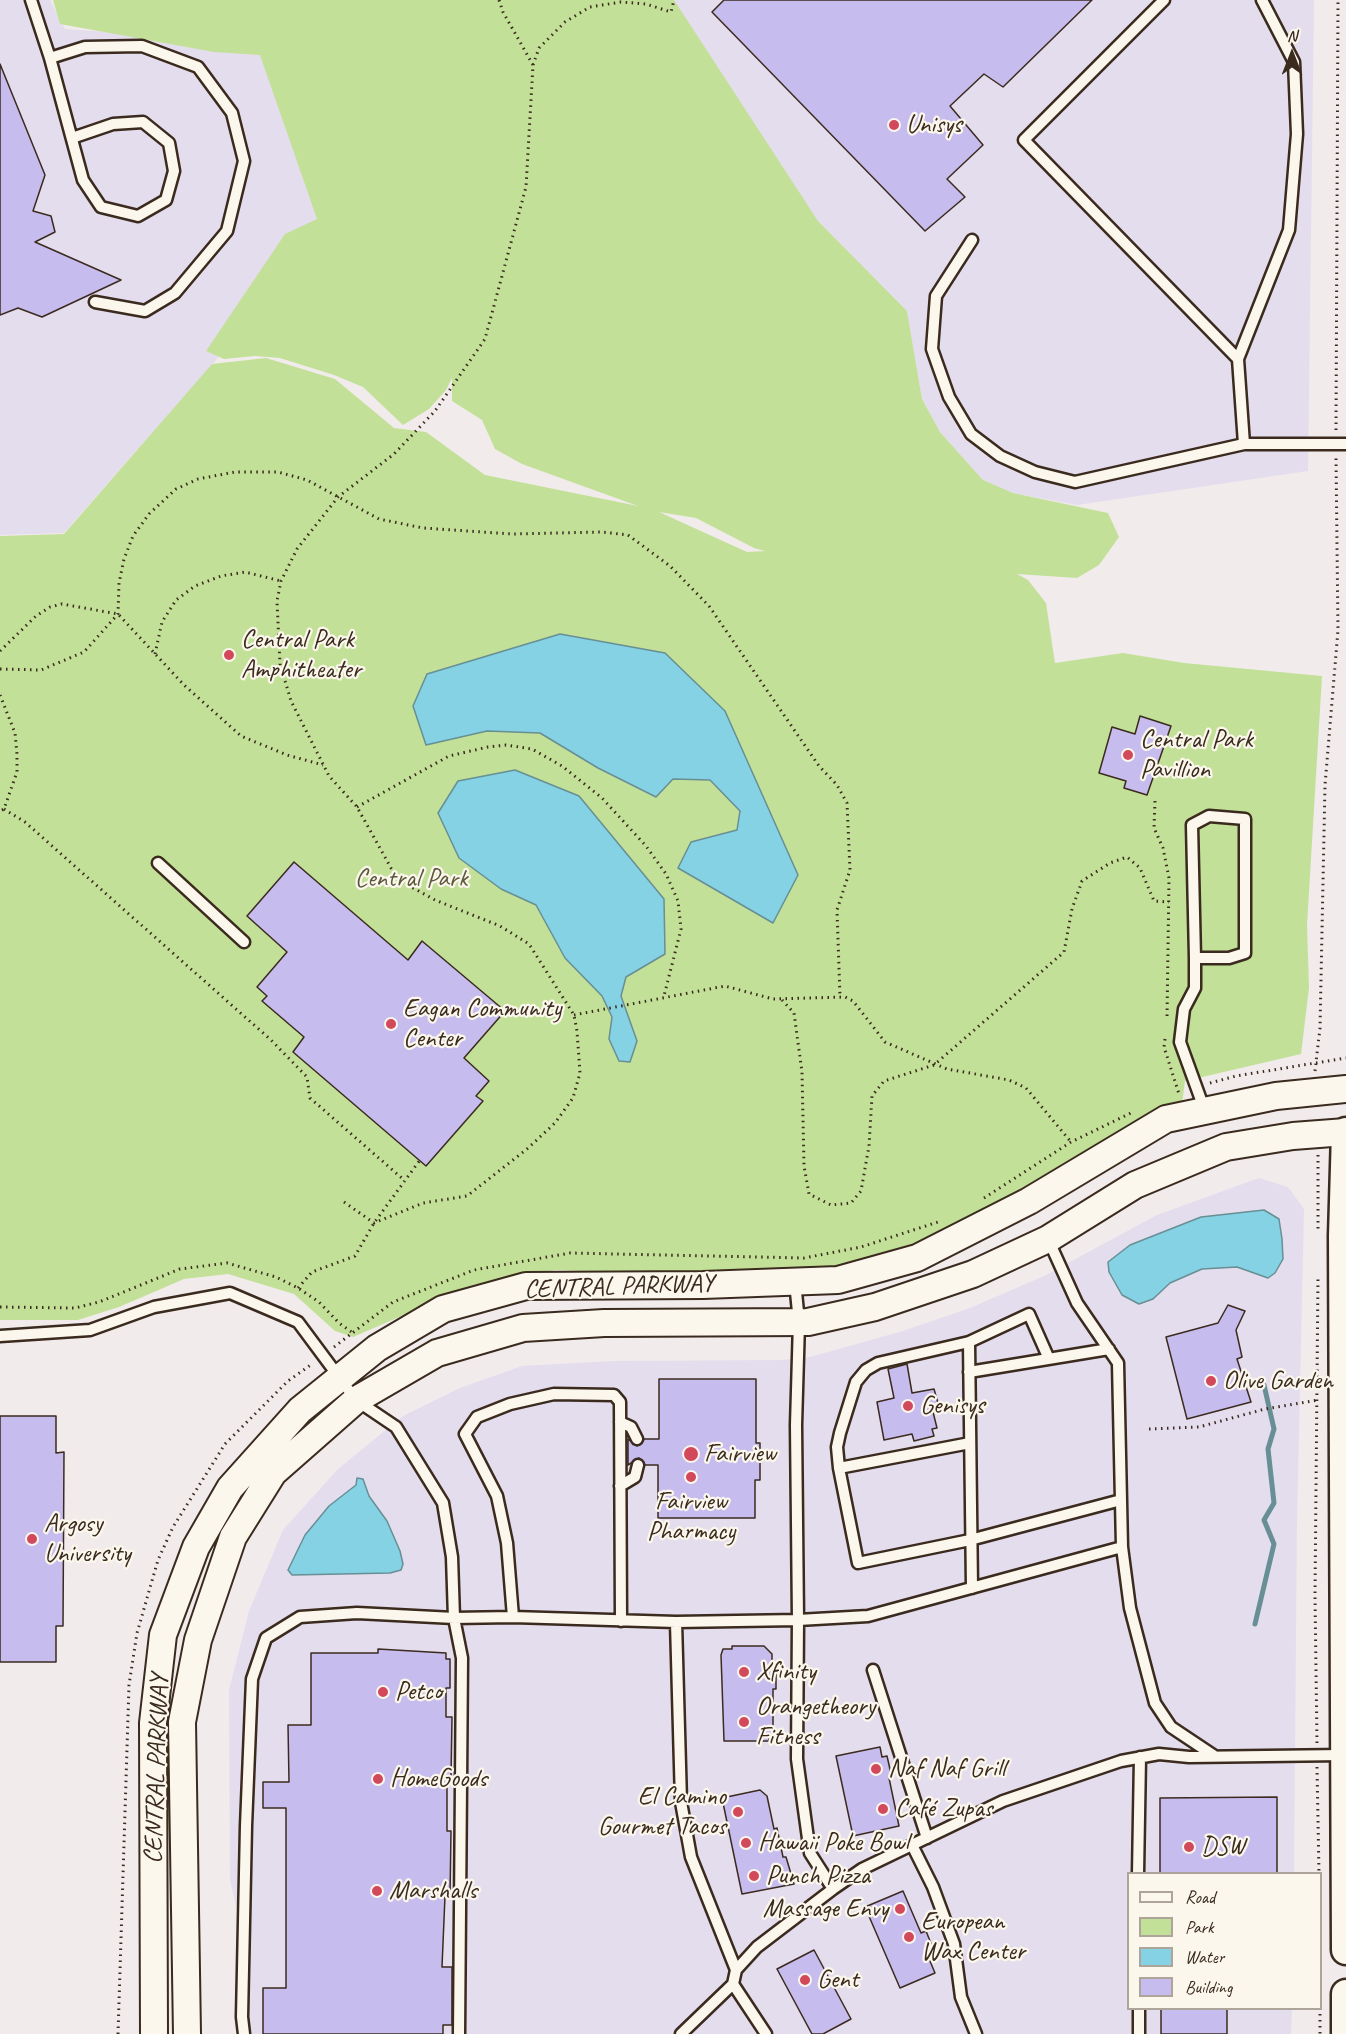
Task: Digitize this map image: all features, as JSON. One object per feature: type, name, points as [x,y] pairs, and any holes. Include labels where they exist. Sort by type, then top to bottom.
[{"type":"main road","points":[[1346,1132],[1343,1236],[1345,1381],[1336,1755],[1346,1950]]},
{"type":"main road","points":[[1346,1994],[1346,2034]]},
{"type":"street","name":"CENTRAL PARKWAY","points":[[154,2034],[153,1723],[163,1635],[196,1547],[230,1488],[300,1410],[339,1378],[377,1348],[443,1309],[526,1286],[838,1281],[917,1257],[1029,1201],[1166,1119],[1316,1090],[1346,1089]]},
{"type":"street","name":"CENTRAL PARKWAY","points":[[188,2034],[182,1722],[198,1640],[233,1537],[273,1473],[356,1400],[436,1353],[523,1328],[604,1323],[799,1322],[875,1307],[973,1274],[1048,1239],[1136,1185],[1226,1147],[1346,1132]]},
{"type":"lane","points":[[31,0],[50,58],[83,180],[101,207],[138,216],[166,200],[174,171],[169,143],[143,122],[113,124],[72,138]]},
{"type":"lane","points":[[1164,0],[1024,140],[1238,359]]},
{"type":"lane","points":[[1244,444],[1238,359],[1289,230],[1296,134],[1294,62],[1262,0]]},
{"type":"lane","points":[[50,58],[85,47],[142,46],[198,67],[232,113],[244,161],[227,231],[175,293],[145,311],[95,302]]},
{"type":"lane","points":[[972,240],[936,296],[932,349],[948,397],[971,434],[1009,460],[1035,472],[1075,482],[1244,444],[1341,444]]},
{"type":"lane","points":[[1195,958],[1229,958],[1245,953],[1245,819],[1209,816],[1192,825],[1195,988],[1184,1009],[1180,1042],[1205,1111]]},
{"type":"lane","points":[[158,863],[244,942]]},
{"type":"lane","points":[[1048,1239],[1077,1303],[1119,1363],[1122,1547],[1130,1608],[1155,1703],[1171,1727],[1213,1755]]},
{"type":"lane","points":[[795,1282],[799,1322],[796,1425],[797,1759],[810,1853],[833,1889]]},
{"type":"lane","points":[[0,1336],[90,1330],[154,1307],[230,1293],[298,1322],[356,1400],[396,1427],[443,1503],[452,1557],[454,1618],[462,1658],[459,2034]]},
{"type":"lane","points":[[1049,1359],[1029,1314],[969,1342],[878,1363],[866,1370],[856,1382],[837,1447],[858,1563],[970,1540],[1121,1500]]},
{"type":"lane","points":[[969,1342],[972,1588]]},
{"type":"lane","points":[[969,1372],[1108,1349]]},
{"type":"lane","points":[[513,1617],[507,1543],[497,1496],[465,1434],[477,1417],[510,1404],[554,1394],[614,1395],[620,1402],[621,1621]]},
{"type":"lane","points":[[620,1422],[631,1427],[637,1439]]},
{"type":"lane","points":[[839,1468],[970,1443]]},
{"type":"lane","points":[[620,1486],[635,1477],[638,1465]]},
{"type":"lane","points":[[244,2034],[246,1838],[252,1679],[266,1638],[300,1617],[357,1613],[454,1618],[513,1617],[676,1622],[798,1620],[868,1616],[1122,1547]]},
{"type":"lane","points":[[676,1622],[681,1802],[691,1857],[736,1970]]},
{"type":"lane","points":[[873,1670],[927,1838]]},
{"type":"lane","points":[[681,2034],[733,1984],[736,1970],[758,1947],[833,1889],[862,1869],[1003,1801],[1121,1761],[1159,1754],[1189,1757],[1336,1755]]},
{"type":"lane","points":[[1138,1872],[1140,1757]]},
{"type":"lane","points":[[912,1845],[933,1887],[954,1944],[961,1997],[976,2034]]},
{"type":"lane","points":[[733,1984],[766,2034]]},
{"type":"lane","points":[[1139,2010],[1139,2034]]},
{"type":"path","points":[[499,0],[503,12],[533,65]]},
{"type":"path","points":[[374,1223],[423,1203],[467,1196],[555,1123],[573,1098],[580,1073],[574,1015],[529,944],[500,926],[435,900],[406,884],[391,868],[357,807],[329,776],[291,701],[280,664],[277,601],[281,581],[297,549],[338,497],[394,454],[435,411],[485,339],[526,187],[533,65],[539,48],[565,22],[590,7],[621,2],[646,4],[671,12],[674,0]]},
{"type":"path","points":[[1316,1090],[1315,1062],[1320,1028],[1325,785],[1338,630],[1341,444],[1338,0]]},
{"type":"path","points":[[0,669],[41,670],[84,652],[118,614],[119,583],[124,559],[134,536],[149,514],[176,489],[198,480],[234,472],[278,472],[307,480],[380,519],[423,528],[512,534],[602,532],[628,535],[670,566],[709,606],[819,766],[837,785],[847,803],[850,870],[837,909],[840,997]]},
{"type":"path","points":[[155,654],[162,622],[176,600],[195,586],[221,576],[245,572],[281,581]]},
{"type":"path","points":[[0,651],[36,616],[50,607],[62,604],[118,614],[212,712],[241,735],[287,755],[323,765]]},
{"type":"path","points":[[0,695],[15,733],[17,754],[16,772],[4,809],[0,811]]},
{"type":"path","points":[[357,807],[449,756],[488,747],[506,745],[532,749],[562,766],[602,798],[646,846],[666,874],[678,901],[681,929],[664,996]]},
{"type":"path","points":[[1155,801],[1154,828],[1163,848],[1169,878],[1167,1026]]},
{"type":"path","points":[[4,809],[25,822],[271,1040],[307,1077],[310,1098],[404,1180]]},
{"type":"path","points":[[783,1000],[794,1013],[802,1072],[804,1166],[809,1194],[831,1204],[851,1203],[861,1191],[869,1146],[872,1096],[884,1082],[934,1065],[1064,952],[1072,909],[1082,881],[1110,863],[1127,856],[1140,868],[1154,901],[1169,902]]},
{"type":"path","points":[[574,1015],[725,986],[783,1000],[840,997],[854,1001],[885,1042],[934,1065],[1009,1080],[1026,1088],[1071,1142]]},
{"type":"path","points":[[1165,1036],[1164,1047],[1179,1094]]},
{"type":"path","points":[[1315,1062],[1346,1058]]},
{"type":"path","points":[[1318,1134],[1318,1245]]},
{"type":"path","points":[[298,1288],[312,1272],[355,1256],[374,1223],[420,1160]]},
{"type":"path","points":[[344,1202],[374,1223]]},
{"type":"path","points":[[1318,1268],[1315,1596],[1336,1755],[1319,1872]]},
{"type":"path","points":[[1149,1429],[1199,1427],[1265,1409],[1318,1400]]},
{"type":"path","points":[[1320,2010],[1320,2034]]},
{"type":"shaded area","points":[[0,0],[50,0],[65,29],[123,33],[261,54],[318,220],[285,234],[217,359],[64,533],[0,535]]},
{"type":"shaded area","points":[[664,0],[1314,0],[1308,471],[1077,505],[1012,493],[983,480],[940,432],[922,399],[907,311],[818,221]]},
{"type":"shaded area","points":[[1259,1178],[1288,1187],[1304,1209],[1297,1519],[1294,1872],[1127,1872],[1127,2010],[1292,2010],[1291,2034],[246,2034],[248,1957],[230,1880],[229,1690],[249,1611],[283,1530],[338,1469],[403,1416],[460,1388],[522,1366],[613,1361],[781,1360],[810,1357],[903,1331],[970,1308],[1044,1276],[1157,1215]]},
{"type":"green space","name":"Central Park","points":[[53,0],[674,0],[818,221],[907,311],[922,399],[940,432],[983,480],[1013,493],[1108,513],[1119,537],[1099,565],[1077,578],[1017,574],[1028,580],[1046,603],[1055,663],[1123,653],[1184,663],[1322,676],[1307,925],[1309,988],[1301,1054],[1185,1081],[1182,1104],[955,1231],[882,1258],[803,1273],[692,1276],[556,1270],[473,1285],[353,1337],[335,1331],[294,1294],[228,1274],[184,1279],[119,1307],[78,1320],[0,1320],[0,536],[64,534],[212,364],[266,358],[335,379],[394,428],[426,432],[485,475],[638,506],[522,464],[495,449],[482,420],[452,401],[452,378],[446,390],[429,409],[403,425],[363,387],[334,375],[280,358],[255,356],[224,359],[206,351],[285,234],[317,219],[260,55],[214,52],[60,24]],"holes":[[[659,512],[696,518],[754,548],[765,551],[747,552]]]},
{"type":"water","points":[[560,634],[665,653],[725,711],[798,875],[773,923],[678,868],[691,842],[737,830],[740,811],[710,780],[673,779],[656,797],[598,768],[540,733],[487,731],[426,745],[413,706],[427,674]]},
{"type":"water","points":[[515,770],[579,796],[664,899],[665,954],[626,977],[621,996],[637,1041],[630,1062],[619,1061],[609,1039],[612,1017],[602,996],[565,958],[536,905],[501,889],[459,858],[438,813],[458,781]]},
{"type":"water","points":[[1264,1210],[1279,1219],[1282,1239],[1283,1259],[1275,1273],[1268,1278],[1237,1267],[1202,1269],[1170,1283],[1153,1299],[1139,1304],[1122,1295],[1109,1272],[1108,1262],[1130,1245],[1201,1217]]},
{"type":"water","points":[[357,1478],[363,1479],[369,1496],[387,1521],[400,1551],[403,1564],[401,1570],[390,1573],[292,1575],[288,1570],[305,1535],[329,1506],[356,1485]]},
{"type":"building","name":"Unisys","points":[[724,0],[1092,0],[1003,87],[984,74],[950,106],[983,145],[947,179],[965,197],[925,231],[712,12]]},
{"type":"building","points":[[0,64],[45,175],[33,211],[51,216],[55,232],[35,242],[121,280],[42,317],[18,308],[0,315]]},
{"type":"building","name":"Central Park Pavillion","points":[[1140,716],[1171,726],[1147,795],[1124,788],[1126,781],[1099,773],[1112,727],[1135,734]]},
{"type":"building","name":"Eagan Community Center","points":[[294,862],[408,960],[422,941],[505,1011],[464,1058],[489,1081],[476,1096],[483,1101],[426,1166],[293,1052],[304,1037],[262,1001],[267,996],[257,987],[287,952],[247,916]]},
{"type":"building","name":"Olive Garden","points":[[1228,1305],[1245,1311],[1236,1330],[1242,1357],[1237,1359],[1251,1402],[1187,1419],[1166,1337],[1218,1323]]},
{"type":"building","name":"Genisys","points":[[907,1364],[912,1393],[934,1389],[940,1410],[933,1412],[937,1428],[932,1429],[934,1436],[914,1441],[912,1434],[884,1440],[877,1402],[894,1398],[888,1369]]},
{"type":"building","name":"Fairview","points":[[659,1379],[756,1379],[756,1443],[760,1443],[760,1480],[755,1480],[755,1518],[658,1518],[658,1465],[645,1465],[639,1458],[628,1465],[628,1439],[637,1446],[644,1439],[659,1439]]},
{"type":"building","name":"Argosy University","points":[[0,1416],[56,1416],[56,1453],[64,1452],[63,1626],[56,1626],[56,1662],[0,1662]]},
{"type":"building","points":[[732,1646],[764,1646],[772,1654],[772,1665],[776,1665],[776,1689],[773,1689],[773,1737],[769,1737],[769,1741],[724,1741],[721,1655],[723,1649],[732,1649]]},
{"type":"building","points":[[378,1649],[446,1653],[446,1659],[450,1659],[450,1688],[446,1688],[446,1717],[452,1717],[451,1777],[447,1777],[447,1831],[451,1831],[450,1896],[445,1896],[442,1967],[452,1967],[452,2025],[443,2025],[443,2034],[263,2034],[263,1988],[286,1988],[286,1808],[263,1808],[263,1782],[289,1782],[288,1725],[311,1725],[311,1653],[378,1653]]},
{"type":"building","points":[[880,1747],[882,1757],[887,1756],[899,1826],[853,1836],[836,1756]]},
{"type":"building","points":[[760,1790],[767,1796],[774,1829],[777,1828],[783,1857],[786,1857],[794,1884],[742,1894],[722,1798]]},
{"type":"building","points":[[1277,1797],[1277,1872],[1160,1872],[1160,1798]]},
{"type":"building","points":[[903,1891],[921,1933],[926,1931],[934,1951],[927,1954],[935,1973],[900,1988],[865,1907]]},
{"type":"building","points":[[814,1950],[851,2019],[823,2034],[812,2034],[777,1969]]},
{"type":"building","points":[[1161,2010],[1227,2010],[1227,2034],[1161,2034]]},
{"type":"waterway","points":[[1255,1624],[1274,1544],[1264,1520],[1274,1503],[1268,1449],[1274,1429],[1264,1385]]},
{"type":"place","name":"Unisys","points":[[894,125]]},
{"type":"place","name":"Central Park Amphitheater","points":[[229,655]]},
{"type":"place","name":"Central Park Pavillion","points":[[1128,755]]},
{"type":"place","name":"Eagan Community Center","points":[[391,1024]]},
{"type":"place","name":"Olive Garden","points":[[1211,1381]]},
{"type":"place","name":"Genisys","points":[[908,1406]]},
{"type":"place","name":"Fairview","points":[[691,1454]]},
{"type":"place","name":"Fairview Pharmacy","points":[[691,1477]]},
{"type":"place","name":"Argosy University","points":[[32,1539]]},
{"type":"place","name":"Xfinity","points":[[744,1672]]},
{"type":"place","name":"Petco","points":[[383,1692]]},
{"type":"place","name":"Orangetheory Fitness","points":[[744,1722]]},
{"type":"place","name":"Naf Naf Grill","points":[[876,1769]]},
{"type":"place","name":"HomeGoods","points":[[378,1779]]},
{"type":"place","name":"Café Zupas","points":[[883,1809]]},
{"type":"place","name":"El Camino Gourmet Tacos","points":[[738,1812]]},
{"type":"place","name":"Hawaii Poke Bowl","points":[[746,1843]]},
{"type":"place","name":"DSW","points":[[1189,1847]]},
{"type":"place","name":"Punch Pizza","points":[[754,1876]]},
{"type":"place","name":"Marshalls","points":[[377,1891]]},
{"type":"place","name":"Massage Envy","points":[[900,1909]]},
{"type":"place","name":"European Wax Center","points":[[909,1937]]},
{"type":"place","name":"Gent","points":[[805,1980]]}]
